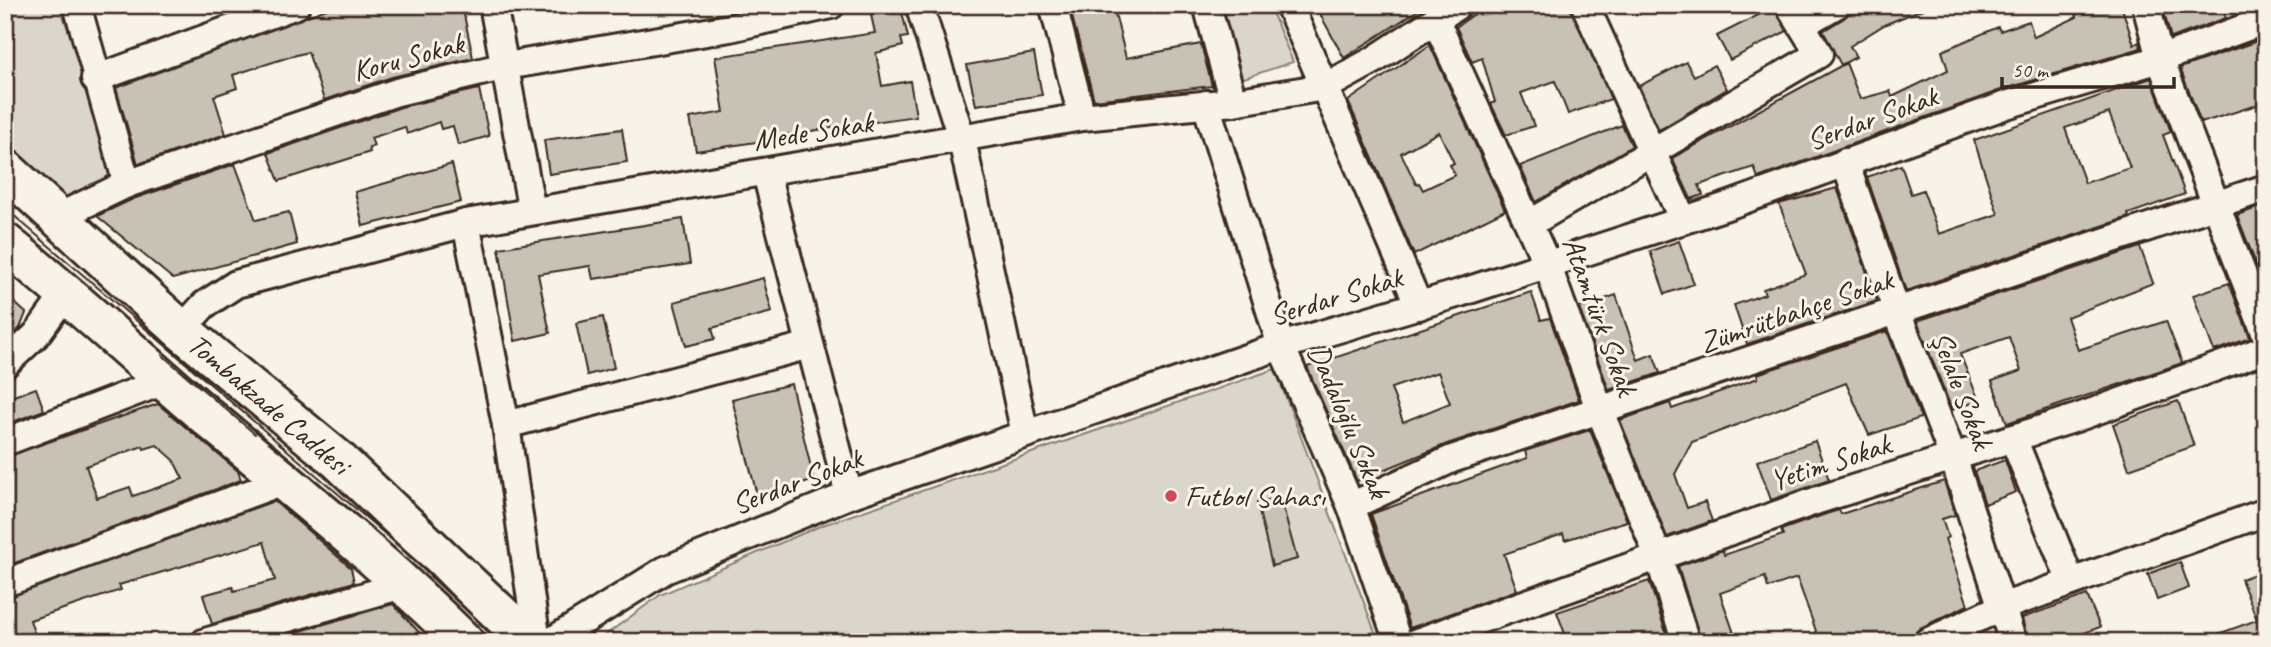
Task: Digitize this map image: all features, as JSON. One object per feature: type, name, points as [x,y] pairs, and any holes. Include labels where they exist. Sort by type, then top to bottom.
[{"type":"main road","name":"Tombakzade Caddesi","points":[[5,169],[181,330],[337,459],[530,642]]},
{"type":"main road","name":"Tombakzade Caddesi","points":[[5,243],[67,292],[164,381],[406,584],[464,642]]},
{"type":"street","points":[[76,5],[127,184]]},
{"type":"street","points":[[95,79],[240,15],[296,5]]},
{"type":"street","points":[[493,5],[532,211]]},
{"type":"street","name":"Koru Sokak","points":[[58,217],[127,184],[397,92],[506,66],[730,28],[831,5]]},
{"type":"street","points":[[919,5],[962,140],[1025,434]]},
{"type":"street","points":[[1053,5],[1082,117]]},
{"type":"street","points":[[1207,5],[1233,102]]},
{"type":"street","points":[[1289,5],[1419,306]]},
{"type":"street","name":"Mede Sokak","points":[[181,330],[204,304],[236,284],[466,223],[962,140],[1082,117],[1233,102],[1325,87],[1458,5]]},
{"type":"street","points":[[1585,5],[1683,220]]},
{"type":"street","points":[[1529,224],[1819,54],[1796,15],[1836,5]]},
{"type":"street","points":[[2146,5],[2160,59],[2217,204],[2236,263],[2266,335]]},
{"type":"street","name":"Serdar Sokak","points":[[550,642],[665,570],[849,495],[1281,346],[1419,306],[1683,220],[2006,105],[2160,59],[2266,20]]},
{"type":"street","name":"Atamtürk Sokak","points":[[1436,21],[1547,264],[1600,411],[1658,556],[1686,642]]},
{"type":"street","name":"Dadaloğlu Sokak","points":[[1206,104],[1281,346],[1351,506],[1398,642]]},
{"type":"street","name":"Şelale Sokak","points":[[1845,162],[1897,312],[1953,457],[2013,642]]},
{"type":"street","points":[[766,173],[849,495]]},
{"type":"street","name":"Zümrütbahçe Sokak","points":[[1351,506],[1452,459],[2266,188]]},
{"type":"street","points":[[466,223],[506,425],[537,642]]},
{"type":"street","points":[[5,365],[36,335],[67,292]]},
{"type":"street","points":[[506,425],[810,345]]},
{"type":"street","name":"Yetim Sokak","points":[[1417,642],[1658,556],[2013,438],[2266,349]]},
{"type":"street","points":[[5,442],[164,381]]},
{"type":"street","points":[[2013,438],[2071,582]]},
{"type":"street","points":[[5,583],[284,481]]},
{"type":"street","points":[[1927,642],[2002,607],[2266,512]]},
{"type":"street","points":[[205,642],[406,584]]},
{"type":"shaded area","points":[[5,5],[59,5],[122,175],[57,204],[5,148]]},
{"type":"shaded area","points":[[1219,5],[1269,5],[1293,62],[1238,80]]},
{"type":"shaded area","points":[[1275,369],[1377,637],[1363,642],[596,642],[660,595],[820,526]]},
{"type":"building","points":[[337,5],[462,5],[473,58],[392,77],[324,100],[308,52],[289,57],[233,75],[237,88],[214,96],[226,134],[138,164],[116,88]]},
{"type":"building","points":[[1069,5],[1113,5],[1126,58],[1201,44],[1212,86],[1094,100]]},
{"type":"building","points":[[1315,5],[1426,5],[1344,58]]},
{"type":"building","points":[[1487,5],[1570,5],[1611,99],[1568,114],[1555,81],[1521,93],[1534,126],[1506,135],[1491,104],[1495,102],[1482,58],[1472,62],[1456,27]]},
{"type":"building","points":[[1852,5],[1930,6],[1884,25],[1850,46],[1856,57],[1841,65],[1823,31],[1844,18]]},
{"type":"building","points":[[2073,5],[2121,5],[2134,45],[2139,42],[2141,48],[2001,90],[1758,178],[1754,167],[1699,185],[1703,195],[1691,199],[1672,158],[1846,63],[1860,99],[1890,91],[1892,97],[1948,70],[1942,51],[1998,27],[2000,31],[2029,21],[2034,37],[2077,17]]},
{"type":"building","points":[[2162,5],[2221,5],[2226,18],[2171,38]]},
{"type":"building","points":[[1774,7],[1787,31],[1730,60],[1717,36]]},
{"type":"building","points":[[901,8],[908,37],[901,38],[903,46],[876,53],[882,86],[910,81],[916,116],[770,137],[770,140],[696,151],[690,118],[724,112],[715,57],[875,33],[871,15]]},
{"type":"building","points":[[2266,38],[2266,102],[2201,123],[2180,68]]},
{"type":"building","points":[[1430,45],[1505,210],[1414,255],[1348,101]],"holes":[[[1439,132],[1454,163],[1450,165],[1455,175],[1423,190],[1419,183],[1416,184],[1401,153]]]},
{"type":"building","points":[[1034,53],[1042,95],[976,105],[967,65]]},
{"type":"building","points":[[1686,62],[1694,76],[1714,65],[1727,89],[1659,130],[1639,86]]},
{"type":"building","points":[[2151,78],[2171,132],[2163,135],[2185,194],[2128,214],[2129,217],[1906,291],[1867,177],[1901,165],[1911,194],[1923,190],[1939,234],[1998,214],[1974,140]],"holes":[[[2109,113],[2130,168],[2085,183],[2065,128]]]},
{"type":"building","points":[[479,89],[489,136],[458,145],[453,126],[441,129],[439,122],[407,134],[405,127],[371,138],[374,146],[369,148],[370,152],[279,181],[268,153],[401,107]]},
{"type":"building","points":[[1622,125],[1632,146],[1536,202],[1520,166]]},
{"type":"building","points":[[622,129],[627,162],[549,174],[544,140]]},
{"type":"building","points":[[235,164],[256,220],[289,212],[297,244],[173,279],[97,216],[133,199]]},
{"type":"building","points":[[452,164],[461,202],[363,226],[355,192]]},
{"type":"building","points":[[1837,188],[1877,301],[1747,344],[1734,305],[1765,294],[1763,289],[1806,274],[1779,204]]},
{"type":"building","points":[[2266,205],[2266,290],[2237,215]]},
{"type":"building","points":[[683,219],[690,264],[593,279],[590,266],[538,274],[550,333],[515,341],[499,248]]},
{"type":"building","points":[[1679,241],[1694,284],[1665,294],[1650,251]]},
{"type":"building","points":[[2140,247],[2153,283],[2067,317],[2078,350],[2166,321],[2182,363],[2007,423],[1992,381],[2021,371],[2009,337],[1960,354],[1979,401],[1952,410],[1917,321]]},
{"type":"building","points":[[763,278],[772,312],[712,328],[715,339],[686,346],[674,302]]},
{"type":"building","points":[[2229,283],[2250,338],[2214,351],[2193,295]]},
{"type":"building","points":[[1531,292],[1541,320],[1550,318],[1579,400],[1447,444],[1357,481],[1307,367]],"holes":[[[1438,372],[1450,403],[1403,422],[1391,388]]]},
{"type":"building","points":[[5,294],[26,313],[20,328],[5,342]]},
{"type":"building","points":[[1616,295],[1638,360],[1653,354],[1660,373],[1609,390],[1579,308]]},
{"type":"building","points":[[603,317],[614,368],[587,375],[576,323]]},
{"type":"building","points":[[1887,331],[1921,418],[1869,435],[1846,383],[1692,442],[1675,474],[1687,508],[1705,502],[1712,521],[1667,537],[1620,420],[1670,403],[1672,409],[1758,378],[1757,374]]},
{"type":"building","points":[[791,384],[814,480],[776,493],[775,490],[757,495],[732,399]]},
{"type":"building","points":[[36,388],[44,410],[5,425],[5,399]]},
{"type":"building","points":[[2178,401],[2194,446],[2129,469],[2113,424]]},
{"type":"building","points":[[158,404],[238,471],[241,480],[12,564],[5,542],[5,457]],"holes":[[[157,445],[173,459],[183,479],[133,496],[130,487],[97,498],[86,466],[143,446],[144,449]]]},
{"type":"building","points":[[1590,430],[1627,521],[1565,540],[1563,534],[1504,554],[1517,590],[1410,628],[1371,514],[1527,458],[1525,451]]},
{"type":"building","points":[[1815,441],[1829,480],[1771,500],[1757,461]]},
{"type":"building","points":[[2005,460],[2016,492],[1985,504],[1974,471]]},
{"type":"building","points":[[1944,481],[1955,515],[1942,519],[1948,537],[1945,539],[1968,605],[1920,628],[1911,642],[1820,642],[1797,578],[1768,588],[1765,577],[1720,593],[1737,642],[1701,642],[1678,566],[1723,550],[1724,555],[1783,535],[1781,530],[1826,514],[1839,510],[1841,514]]},
{"type":"building","points":[[1280,497],[1297,559],[1272,566],[1257,503]]},
{"type":"building","points":[[274,501],[351,568],[354,582],[212,624],[203,595],[233,587],[234,591],[275,580],[264,542],[119,585],[121,590],[30,620],[37,642],[5,642],[5,598]]},
{"type":"building","points":[[2180,562],[2189,588],[2157,600],[2148,574]]},
{"type":"building","points":[[2266,570],[2266,642],[2205,642],[2204,639],[2257,620],[2241,579]]},
{"type":"building","points":[[1649,581],[1669,642],[1568,642],[1557,612]]},
{"type":"building","points":[[2087,595],[2100,627],[2061,642],[2028,642],[2022,618]]},
{"type":"building","points":[[393,604],[428,642],[263,642]]},
{"type":"tram line","points":[[5,208],[427,570],[498,642]]},
{"type":"tram line","points":[[162,355],[255,434]]},
{"type":"place","name":"Futbol Sahası","points":[[1171,496]]}]
